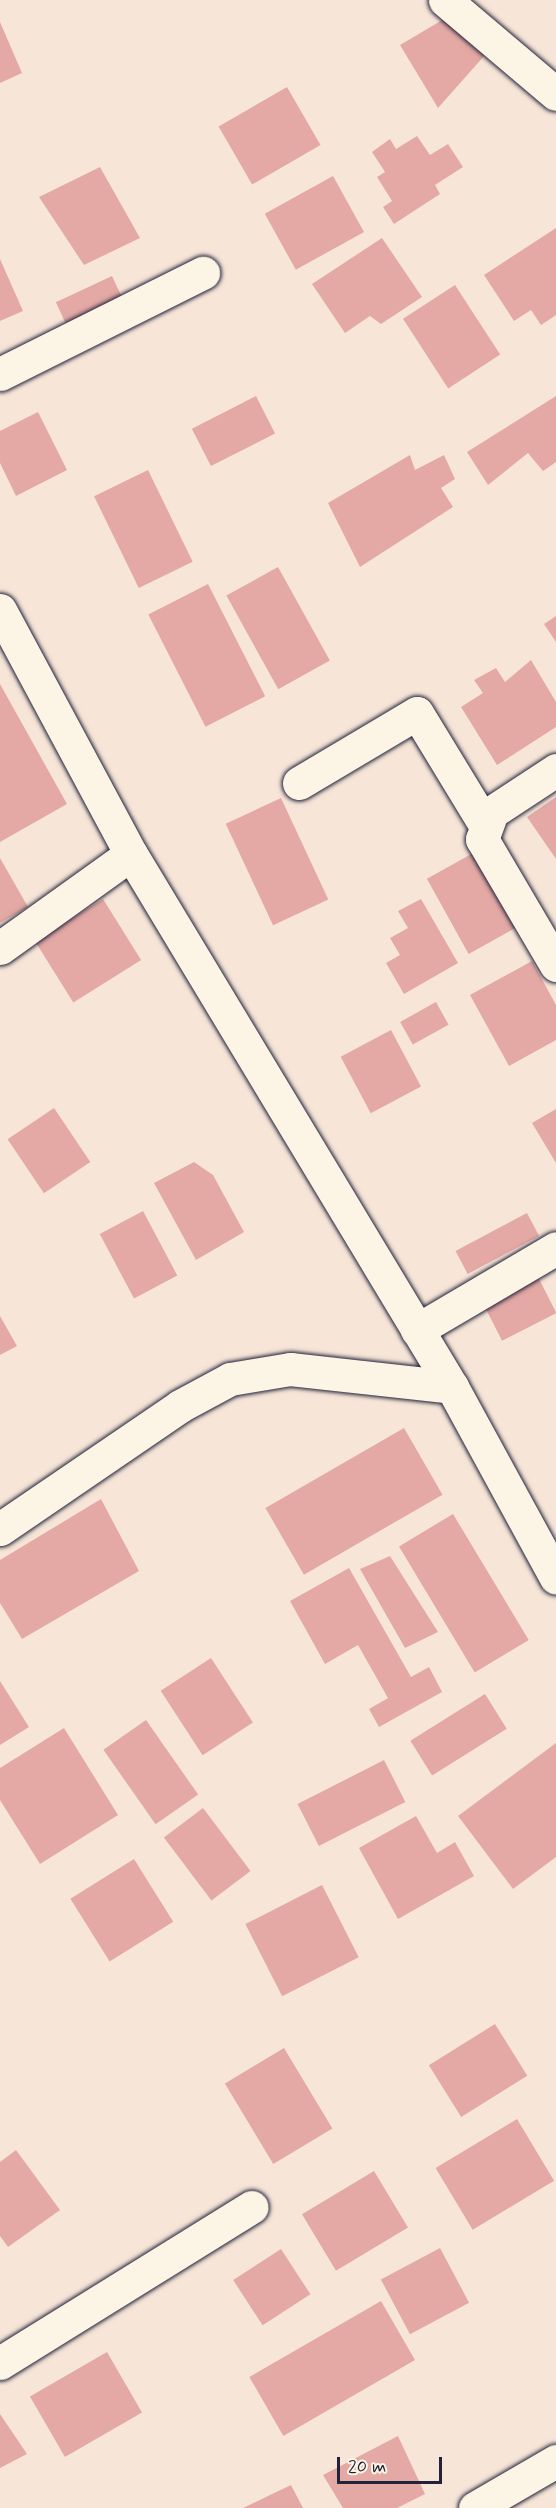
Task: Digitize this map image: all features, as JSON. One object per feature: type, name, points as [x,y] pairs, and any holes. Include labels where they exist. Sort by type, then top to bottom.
[{"type":"street","points":[[445,0],[554,89]]},
{"type":"street","points":[[0,374],[203,273]]},
{"type":"street","points":[[0,610],[131,854],[452,1387],[556,1578]]},
{"type":"street","points":[[299,783],[417,713],[485,825]]},
{"type":"street","points":[[556,770],[492,812],[485,825],[482,839],[556,965]]},
{"type":"street","points":[[0,948],[131,854]]},
{"type":"street","points":[[417,1330],[556,1248]]},
{"type":"street","points":[[0,1529],[180,1406],[230,1379],[290,1369],[452,1387]]},
{"type":"street","points":[[0,2363],[252,2207]]},
{"type":"street","points":[[475,2508],[556,2461]]},
{"type":"building","points":[[444,19],[485,55],[438,108],[400,45]]},
{"type":"building","points":[[0,22],[22,73],[0,83]]},
{"type":"building","points":[[287,87],[320,145],[252,185],[219,127]]},
{"type":"building","points":[[417,136],[430,155],[448,144],[463,167],[435,185],[440,194],[394,224],[383,207],[392,201],[377,177],[385,172],[372,152],[390,139],[396,149]]},
{"type":"building","points":[[100,167],[140,238],[84,265],[39,197]]},
{"type":"building","points":[[333,176],[364,232],[296,270],[265,214]]},
{"type":"building","points":[[556,228],[556,315],[541,325],[531,310],[514,321],[484,275]]},
{"type":"building","points":[[382,238],[422,297],[381,324],[370,316],[345,333],[312,284]]},
{"type":"building","points":[[0,259],[23,311],[0,321]]},
{"type":"building","points":[[112,276],[122,297],[66,323],[56,302]]},
{"type":"building","points":[[455,285],[500,355],[448,388],[403,319]]},
{"type":"building","points":[[256,396],[275,433],[211,466],[192,429]]},
{"type":"building","points":[[556,396],[556,462],[543,471],[528,453],[488,485],[467,452]]},
{"type":"building","points":[[38,412],[67,470],[16,496],[0,463],[0,431]]},
{"type":"building","points":[[410,455],[415,470],[444,455],[455,479],[441,488],[453,507],[360,567],[328,503]]},
{"type":"building","points":[[148,470],[193,562],[139,588],[94,496]]},
{"type":"building","points":[[278,567],[330,661],[278,689],[226,596]]},
{"type":"building","points":[[208,584],[265,696],[206,727],[148,614]]},
{"type":"building","points":[[556,616],[556,642],[544,624]]},
{"type":"building","points":[[531,660],[556,702],[556,727],[497,765],[461,707],[483,693],[474,680],[496,668],[505,682]]},
{"type":"building","points":[[0,684],[67,804],[0,842]]},
{"type":"building","points":[[556,797],[556,859],[527,817]]},
{"type":"building","points":[[281,798],[328,900],[273,925],[226,824]]},
{"type":"building","points":[[475,852],[517,927],[469,954],[427,879]]},
{"type":"building","points":[[0,858],[28,907],[0,923]]},
{"type":"building","points":[[103,899],[141,960],[73,1002],[35,941]]},
{"type":"building","points":[[421,899],[458,963],[404,994],[386,963],[400,955],[390,938],[408,928],[398,911]]},
{"type":"building","points":[[532,961],[556,1005],[556,1040],[509,1066],[470,995]]},
{"type":"building","points":[[436,1002],[449,1025],[413,1045],[400,1022]]},
{"type":"building","points":[[391,1030],[421,1087],[371,1113],[341,1057]]},
{"type":"building","points":[[54,1108],[90,1162],[44,1193],[8,1139]]},
{"type":"building","points":[[556,1109],[556,1163],[532,1123]]},
{"type":"building","points":[[194,1162],[213,1175],[244,1232],[196,1260],[154,1183]]},
{"type":"building","points":[[143,1211],[177,1275],[134,1298],[100,1234]]},
{"type":"building","points":[[527,1213],[539,1236],[468,1274],[455,1251]]},
{"type":"building","points":[[536,1273],[556,1313],[502,1341],[482,1301]]},
{"type":"building","points":[[0,1316],[17,1346],[0,1355]]},
{"type":"building","points":[[404,1428],[442,1495],[304,1575],[265,1508]]},
{"type":"building","points":[[101,1499],[139,1571],[22,1639],[0,1603],[0,1560]]},
{"type":"building","points":[[453,1514],[529,1640],[475,1672],[399,1546]]},
{"type":"building","points":[[390,1556],[438,1632],[405,1648],[360,1569]]},
{"type":"building","points":[[349,1568],[411,1677],[429,1667],[442,1692],[379,1727],[369,1709],[388,1698],[358,1645],[325,1664],[290,1601]]},
{"type":"building","points":[[211,1658],[253,1723],[203,1755],[161,1691]]},
{"type":"building","points":[[0,1681],[29,1727],[0,1745]]},
{"type":"building","points":[[485,1694],[507,1729],[432,1775],[410,1741]]},
{"type":"building","points":[[146,1720],[198,1795],[156,1824],[103,1750]]},
{"type":"building","points":[[64,1728],[118,1815],[40,1864],[0,1800],[0,1768]]},
{"type":"building","points":[[556,1743],[556,1857],[513,1889],[458,1816]]},
{"type":"building","points":[[384,1760],[405,1802],[319,1846],[298,1804]]},
{"type":"building","points":[[203,1808],[251,1871],[211,1901],[164,1837]]},
{"type":"building","points":[[416,1816],[437,1853],[455,1842],[474,1876],[398,1919],[359,1848]]},
{"type":"building","points":[[134,1859],[173,1922],[110,1961],[70,1899]]},
{"type":"building","points":[[322,1885],[359,1957],[282,1996],[245,1924]]},
{"type":"building","points":[[495,2024],[527,2076],[461,2117],[429,2065]]},
{"type":"building","points":[[284,2048],[332,2129],[273,2164],[225,2084]]},
{"type":"building","points":[[517,2119],[554,2181],[473,2230],[436,2168]]},
{"type":"building","points":[[16,2150],[60,2210],[8,2247],[0,2236],[0,2162]]},
{"type":"building","points":[[374,2171],[408,2228],[336,2271],[302,2214]]},
{"type":"building","points":[[440,2248],[469,2303],[410,2334],[381,2279]]},
{"type":"building","points":[[281,2249],[310,2294],[263,2325],[233,2280]]},
{"type":"building","points":[[381,2301],[415,2360],[283,2436],[249,2377]]},
{"type":"building","points":[[107,2352],[142,2413],[65,2457],[30,2396]]},
{"type":"building","points":[[0,2414],[27,2454],[0,2468]]},
{"type":"building","points":[[398,2436],[425,2494],[397,2508],[343,2508],[323,2475]]},
{"type":"building","points":[[291,2485],[303,2508],[243,2508]]}]
